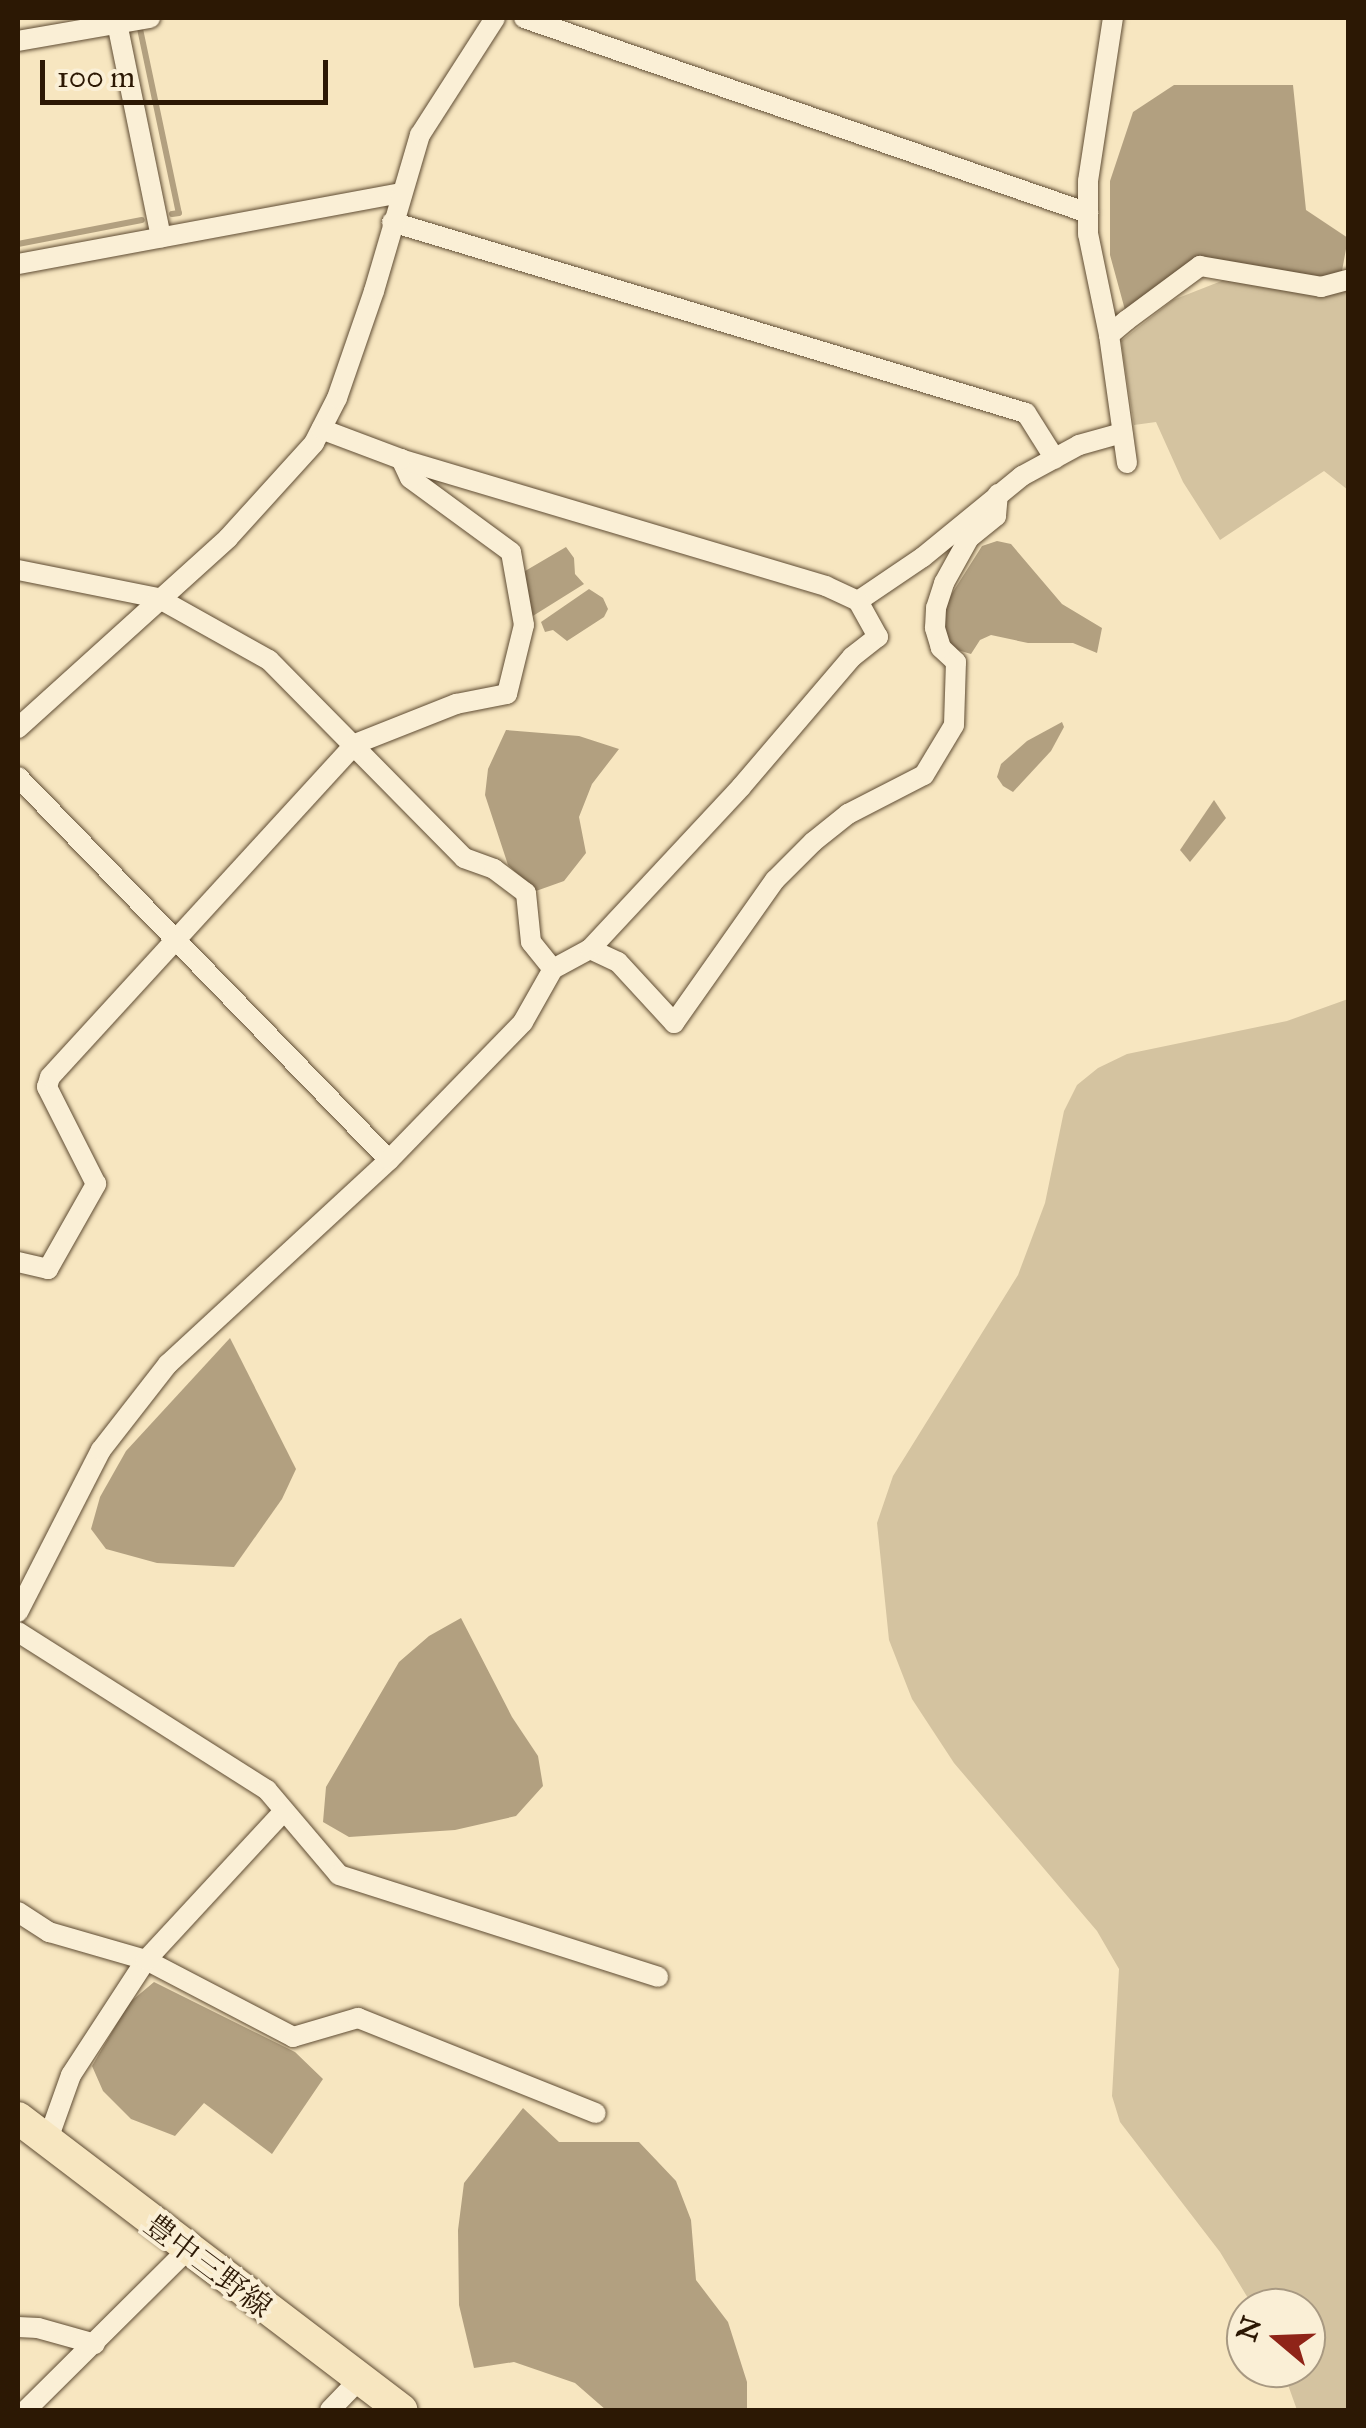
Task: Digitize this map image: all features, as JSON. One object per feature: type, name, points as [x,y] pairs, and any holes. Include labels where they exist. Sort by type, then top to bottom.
[{"type":"main road","name":"豊中三野線","points":[[18,2119],[400,2410]]},
{"type":"street","points":[[18,41],[150,18]]},
{"type":"street","points":[[18,728],[228,538],[321,429],[337,398],[374,291],[400,192],[420,135],[495,18]]},
{"type":"street","points":[[524,18],[1088,213]]},
{"type":"street","points":[[1113,18],[1088,181],[1088,213],[1127,463]]},
{"type":"street","points":[[120,21],[161,237]]},
{"type":"street","points":[[18,264],[400,192]]},
{"type":"street","points":[[392,222],[1026,413],[1055,458]]},
{"type":"street","points":[[1109,334],[1200,266],[1322,287],[1348,280]]},
{"type":"street","points":[[18,1612],[100,1450],[168,1364],[389,1160],[523,1022],[554,969],[590,949],[741,787],[852,656],[876,640],[858,602],[826,586],[401,460],[321,429]]},
{"type":"street","points":[[858,602],[922,557],[998,494],[1080,445],[1122,434]]},
{"type":"street","points":[[18,1262],[48,1269],[96,1184],[46,1087],[50,1077],[355,744],[456,704],[506,694],[524,624],[511,552],[410,478],[401,460]]},
{"type":"street","points":[[590,949],[618,962],[674,1023],[775,880],[813,842],[848,814],[924,774],[954,725],[956,662],[942,648],[935,628],[936,608],[944,582],[969,538],[996,516],[998,494]]},
{"type":"street","points":[[18,570],[158,598],[269,660],[464,858],[494,869],[526,893],[531,942],[554,969]]},
{"type":"street","points":[[18,777],[389,1160]]},
{"type":"street","points":[[18,1632],[266,1790],[339,1875],[658,1977]]},
{"type":"street","points":[[47,2142],[71,2075],[146,1960],[284,1810]]},
{"type":"street","points":[[18,1912],[49,1932],[146,1960],[293,2037],[358,2018],[596,2113]]},
{"type":"street","points":[[26,2410],[186,2250]]},
{"type":"street","points":[[18,2327],[38,2328],[95,2344]]},
{"type":"street","points":[[330,2410],[359,2380]]},
{"type":"shaded area","points":[[1174,85],[1293,85],[1306,210],[1348,238],[1342,271],[1313,283],[1216,263],[1125,310],[1110,255],[1110,181],[1133,112]]},
{"type":"shaded area","points":[[1224,280],[1348,284],[1348,490],[1324,471],[1220,540],[1183,482],[1156,422],[1134,425],[1121,341],[1173,300]]},
{"type":"shaded area","points":[[997,541],[1011,544],[1062,604],[1102,628],[1097,653],[1073,643],[1028,643],[991,635],[980,640],[971,654],[954,649],[944,639],[940,623],[951,595],[982,546]]},
{"type":"shaded area","points":[[566,547],[574,558],[575,574],[584,584],[528,619],[520,574]]},
{"type":"shaded area","points":[[589,589],[603,598],[608,609],[604,617],[567,641],[553,630],[545,632],[541,622]]},
{"type":"shaded area","points":[[1062,722],[1064,727],[1051,751],[1013,792],[1003,786],[997,777],[1001,764],[1027,741]]},
{"type":"shaded area","points":[[506,730],[579,736],[619,749],[592,784],[579,817],[586,853],[564,881],[536,891],[508,865],[485,795],[488,769]]},
{"type":"shaded area","points":[[1214,800],[1226,818],[1190,862],[1180,850]]},
{"type":"shaded area","points":[[1348,999],[1348,2410],[1297,2410],[1289,2388],[1326,2388],[1326,2288],[1242,2288],[1220,2252],[1120,2122],[1112,2096],[1119,1969],[1097,1931],[954,1763],[912,1699],[889,1640],[877,1523],[893,1476],[1018,1275],[1045,1203],[1064,1111],[1077,1085],[1098,1068],[1127,1054],[1287,1021]]},
{"type":"shaded area","points":[[230,1338],[296,1469],[282,1499],[234,1567],[157,1563],[106,1549],[91,1529],[100,1497],[126,1451]]},
{"type":"shaded area","points":[[461,1618],[512,1717],[538,1756],[543,1786],[516,1816],[455,1830],[349,1837],[323,1822],[326,1787],[399,1662],[429,1636]]},
{"type":"shaded area","points":[[154,1982],[295,2052],[323,2079],[272,2154],[204,2103],[175,2136],[131,2119],[103,2091],[92,2066],[129,2003]]},
{"type":"shaded area","points":[[523,2108],[559,2142],[639,2142],[676,2181],[691,2220],[696,2280],[728,2322],[747,2382],[747,2410],[606,2410],[575,2383],[514,2362],[474,2368],[459,2305],[458,2230],[464,2183]]},
{"type":"waterway","points":[[139,24],[179,213],[172,214]]},
{"type":"waterway","points":[[18,244],[142,220]]}]
